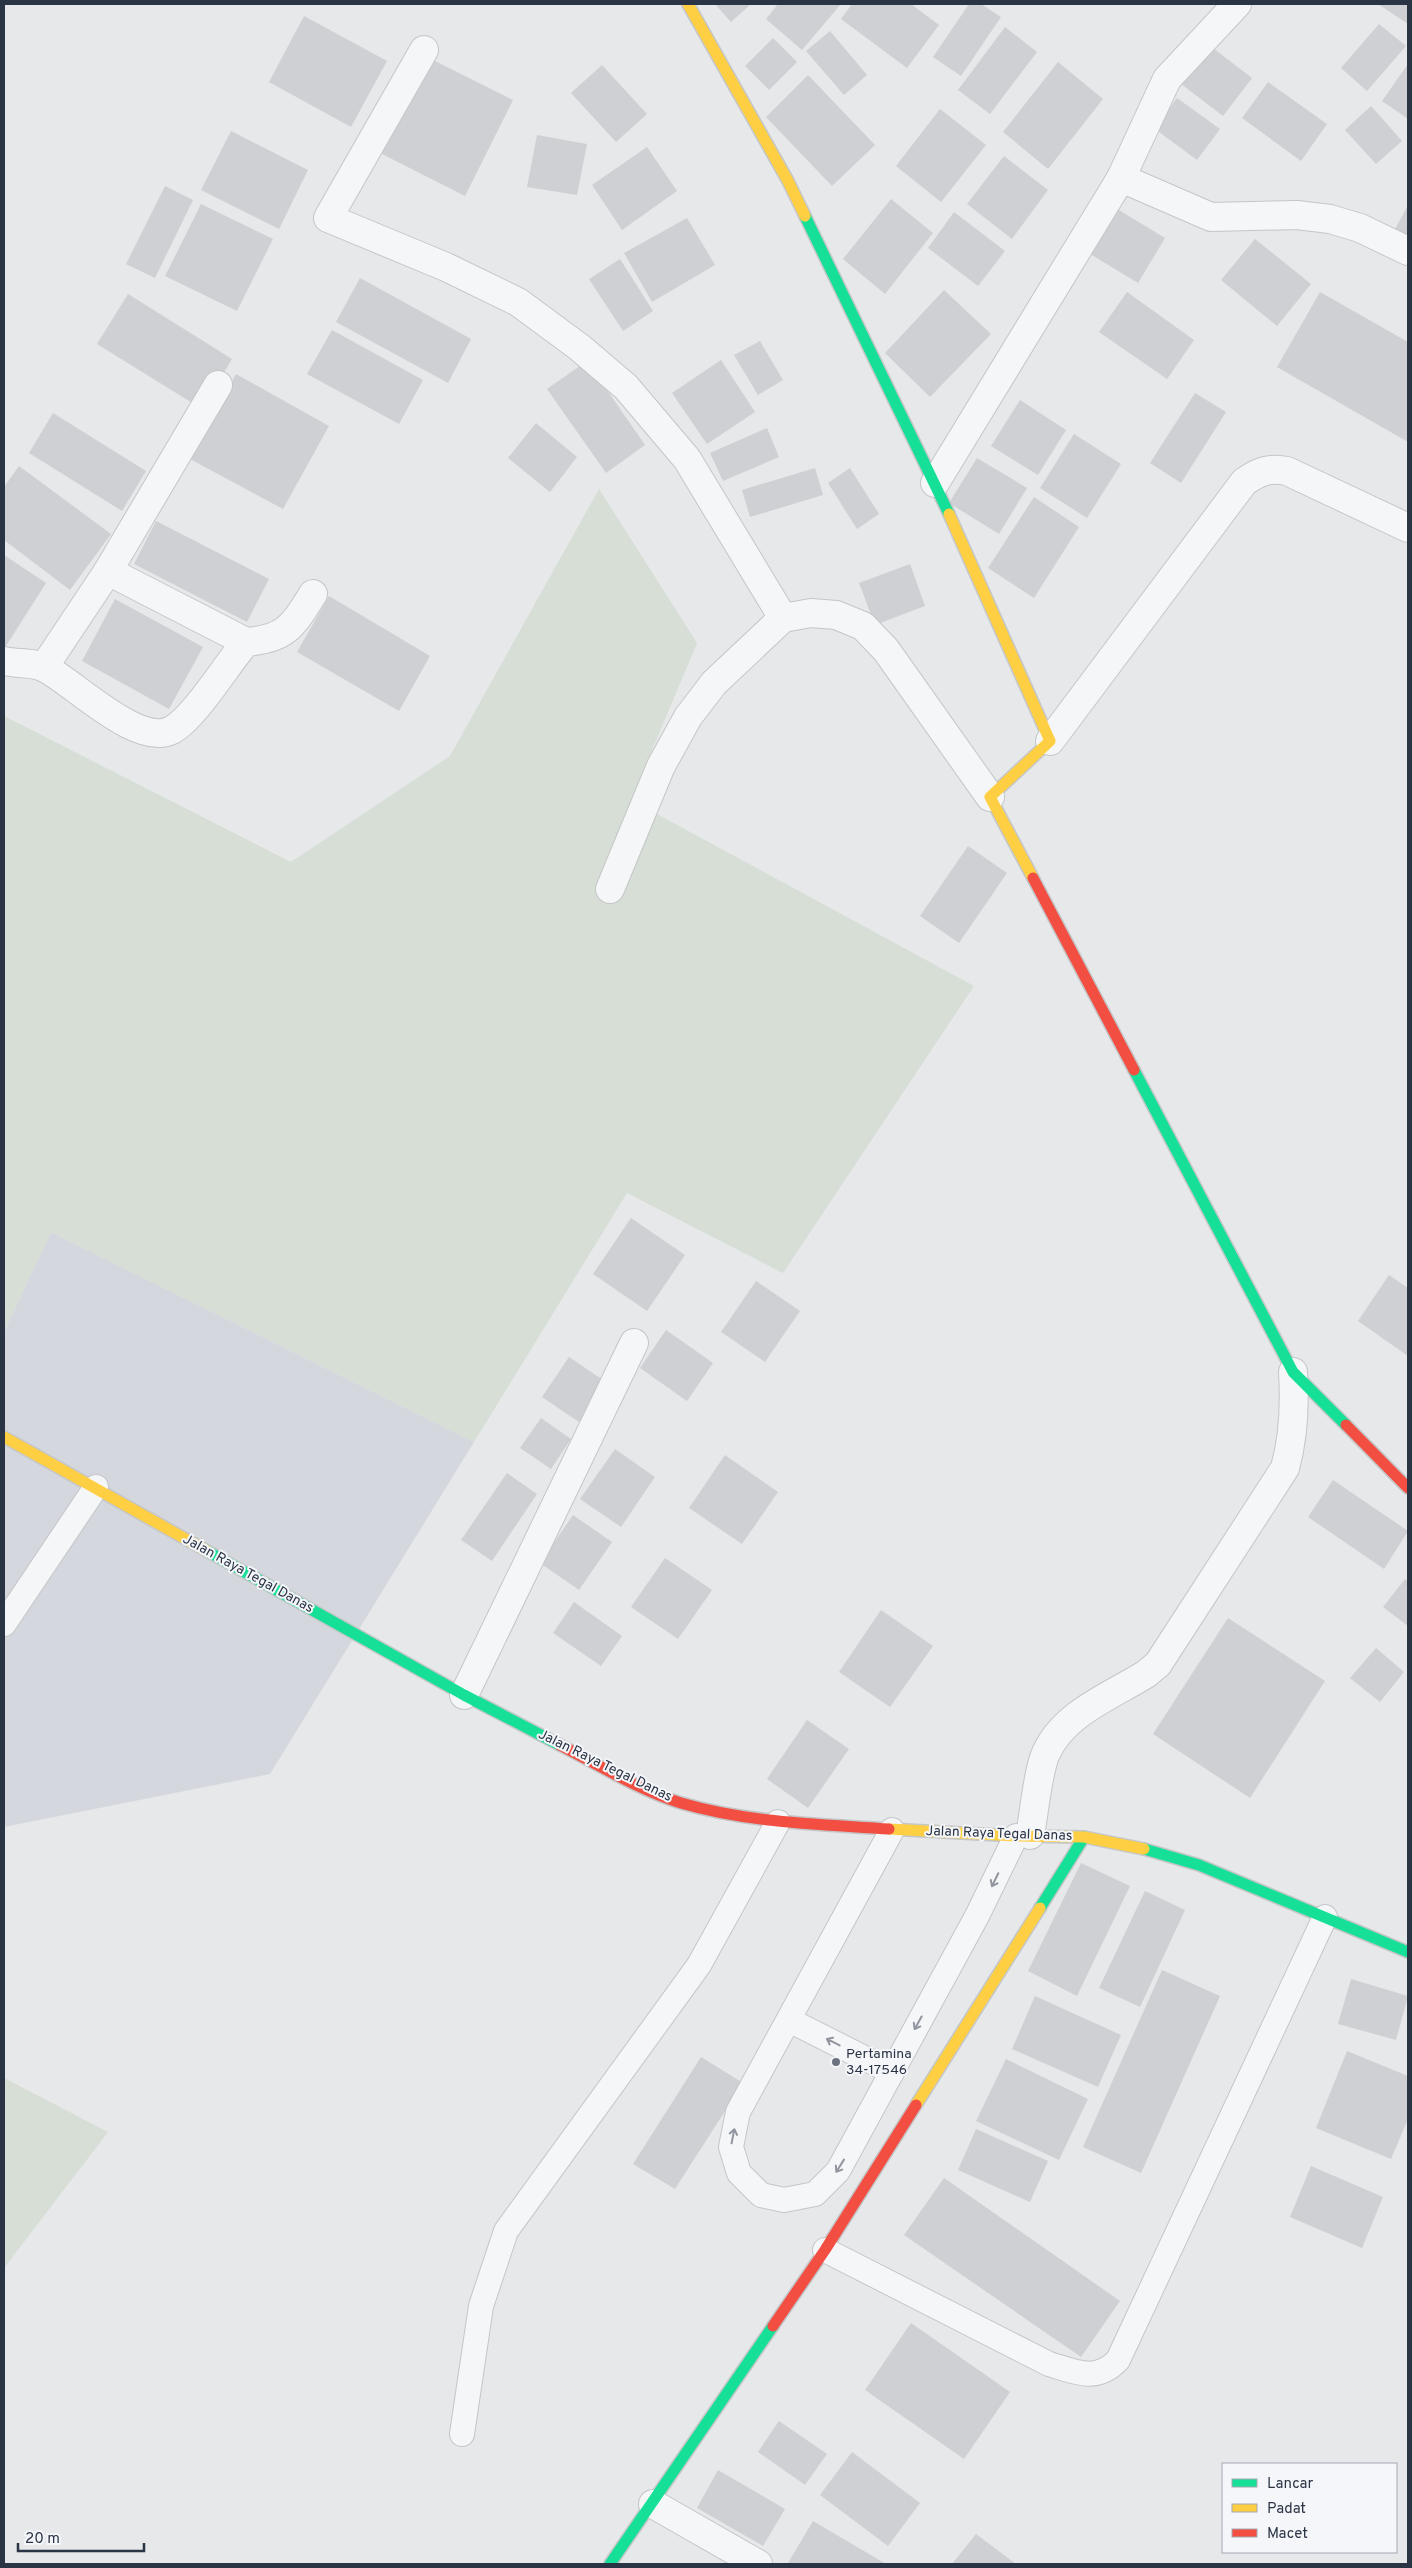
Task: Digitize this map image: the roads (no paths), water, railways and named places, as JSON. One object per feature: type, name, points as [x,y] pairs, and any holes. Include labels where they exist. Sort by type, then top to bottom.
[{"type":"street","points":[[688,4],[788,181],[935,483],[1050,740]]},
{"type":"street","points":[[935,483],[1121,178],[1166,79],[1237,4]]},
{"type":"street","points":[[424,50],[328,218],[446,267],[518,302],[579,346],[626,387],[687,460],[783,618]]},
{"type":"street","points":[[1121,178],[1211,217],[1297,215],[1330,219],[1360,228],[1408,252]]},
{"type":"street","points":[[44,667],[108,571],[218,386]]},
{"type":"street","points":[[998,790],[1050,740],[1244,482],[1275,468],[1287,471],[1408,528]]},
{"type":"street","points":[[108,571],[246,642],[263,641],[280,636],[292,627],[313,594]]},
{"type":"street","points":[[610,889],[661,766],[688,717],[714,683],[783,618],[811,613],[836,615],[863,626],[886,650],[998,790],[1293,1372],[1408,1488]]},
{"type":"street","points":[[4,661],[44,667],[80,694],[130,724],[152,732],[162,733],[172,730],[187,716],[246,642]]},
{"type":"street","points":[[464,1695],[634,1343]]},
{"type":"street","points":[[1023,1836],[1045,1754],[1056,1737],[1066,1723],[1146,1674],[1162,1660],[1285,1468],[1292,1442],[1295,1404],[1293,1372]]},
{"type":"street","name":"Jalan Raya Tegal Danas","points":[[4,1437],[464,1695],[622,1777],[679,1802],[722,1814],[778,1822],[892,1830],[1084,1837],[1145,1849],[1199,1865],[1408,1952]]},
{"type":"street","points":[[610,2564],[653,2504],[825,2250],[1084,1837]]},
{"type":"street","points":[[653,2504],[758,2564]]},
{"type":"lane","points":[[4,1624],[96,1488]]},
{"type":"lane","points":[[462,2434],[482,2306],[506,2231],[699,1964],[778,1822]]},
{"type":"lane","points":[[892,1830],[738,2112],[731,2147],[739,2173],[761,2195],[784,2200],[815,2194],[838,2170],[1023,1836]]},
{"type":"lane","points":[[825,2250],[1049,2364],[1086,2375],[1107,2371],[1118,2360],[1325,1917]]},
{"type":"lane","points":[[789,2020],[892,2072]]},
{"type":"place","name":"Pertamina 34-17546","points":[[836,2062]]}]
